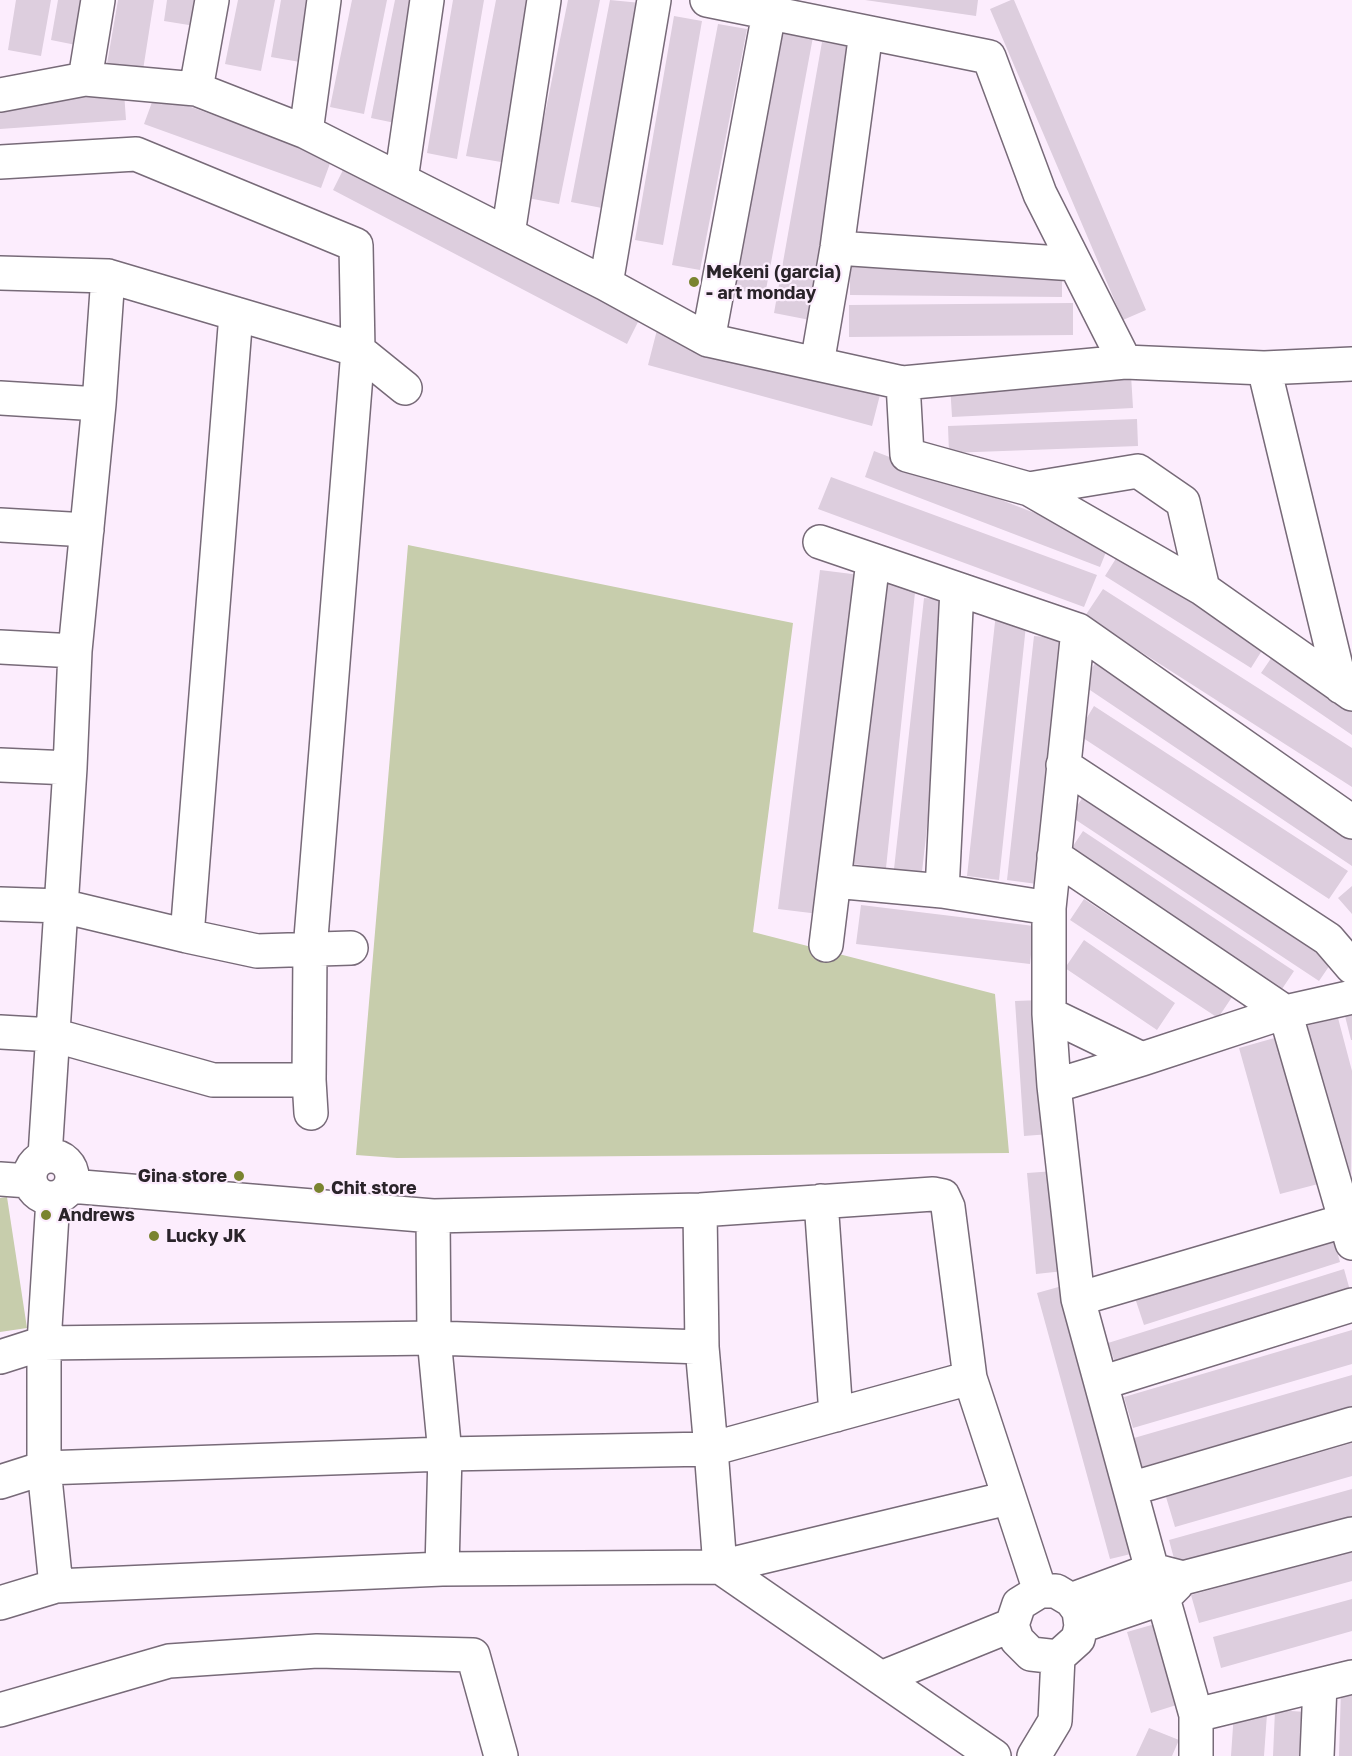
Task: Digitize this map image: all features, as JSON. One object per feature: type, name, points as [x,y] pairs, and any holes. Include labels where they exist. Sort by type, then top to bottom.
[{"type":"street","points":[[85,79],[98,0]]},
{"type":"street","points":[[196,89],[212,0]]},
{"type":"street","points":[[306,132],[324,0]]},
{"type":"street","points":[[401,180],[427,0]]},
{"type":"street","points":[[508,234],[544,0]]},
{"type":"street","points":[[606,284],[654,0]]},
{"type":"street","points":[[707,0],[989,57],[1040,194],[1125,362]]},
{"type":"street","points":[[708,340],[769,13]]},
{"type":"street","points":[[818,364],[837,248],[866,32]]},
{"type":"street","points":[[0,95],[85,79],[196,89],[306,132],[606,284],[708,340],[903,383],[1125,362],[1264,368],[1352,364]]},
{"type":"street","points":[[0,162],[136,154],[356,245],[358,350],[310,950],[311,1113]]},
{"type":"street","points":[[837,248],[1074,264]]},
{"type":"street","points":[[0,273],[108,276],[358,350],[405,388]]},
{"type":"street","points":[[56,1586],[44,1468],[40,1180],[62,906],[75,651],[99,404],[108,276]]},
{"type":"street","points":[[187,936],[236,314]]},
{"type":"street","points":[[1264,368],[1347,690]]},
{"type":"street","points":[[903,383],[907,455],[1029,489],[1203,589],[1347,690]]},
{"type":"street","points":[[0,398],[99,404]]},
{"type":"street","points":[[1029,489],[1138,471],[1183,502],[1203,589]]},
{"type":"street","points":[[0,525],[87,530]]},
{"type":"street","points":[[820,542],[1078,630],[1352,822]]},
{"type":"street","points":[[826,945],[873,561]]},
{"type":"street","points":[[942,891],[957,589]]},
{"type":"street","points":[[1078,630],[1049,908],[1049,1014],[1054,1086],[1078,1299],[1130,1489],[1166,1582],[1196,1715],[1196,1756]]},
{"type":"street","points":[[0,647],[75,651]]},
{"type":"street","points":[[0,765],[70,768]]},
{"type":"street","points":[[1063,765],[1328,939],[1352,967]]},
{"type":"street","points":[[1054,856],[1284,1012],[1349,1232],[1078,1299]]},
{"type":"street","points":[[834,882],[942,891],[1049,908]]},
{"type":"street","points":[[0,904],[62,906],[257,951],[351,948]]},
{"type":"street","points":[[1054,1086],[1284,1012],[1352,997]]},
{"type":"street","points":[[1049,1014],[1142,1059]]},
{"type":"street","points":[[0,1032],[53,1035],[213,1080],[309,1080]]},
{"type":"street","points":[[40,1180],[433,1216],[700,1210],[933,1194],[943,1196],[948,1207],[969,1378],[1040,1591]]},
{"type":"street","points":[[821,1201],[836,1415]]},
{"type":"street","points":[[700,1210],[702,1347],[720,1567]]},
{"type":"street","points":[[433,1216],[434,1338],[445,1454],[442,1569]]},
{"type":"street","points":[[1101,1383],[1352,1305]]},
{"type":"street","points":[[0,1357],[44,1343],[434,1338],[702,1347]]},
{"type":"street","points":[[0,1482],[44,1468],[445,1454],[711,1449],[969,1378]]},
{"type":"street","points":[[1130,1489],[1352,1424]]},
{"type":"street","points":[[0,1603],[56,1586],[442,1569],[720,1567],[1008,1498]]},
{"type":"street","points":[[1076,1613],[1166,1582],[1352,1534]]},
{"type":"street","points":[[720,1567],[994,1756]]},
{"type":"street","points":[[1034,1756],[1055,1721],[1058,1657],[1078,1639],[1076,1613],[1056,1591],[1040,1591],[1019,1604],[1012,1625],[1017,1640],[1031,1654],[1058,1657]]},
{"type":"street","points":[[881,1678],[1012,1625]]},
{"type":"street","points":[[0,1710],[169,1661],[316,1651],[473,1655],[501,1756]]},
{"type":"street","points":[[1196,1715],[1352,1677]]},
{"type":"street","points":[[1317,1756],[1320,1685]]},
{"type":"green space","points":[[408,545],[793,623],[753,932],[995,994],[1009,1153],[397,1158],[356,1155]]},
{"type":"green space","points":[[7,1197],[27,1328],[0,1332],[0,1198]]},
{"type":"building","points":[[16,0],[51,0],[41,56],[8,50]]},
{"type":"building","points":[[58,0],[89,0],[81,46],[51,40]]},
{"type":"building","points":[[118,0],[154,0],[143,70],[107,64]]},
{"type":"building","points":[[167,0],[199,0],[195,26],[164,21]]},
{"type":"building","points":[[238,0],[275,0],[261,71],[225,64]]},
{"type":"building","points":[[281,0],[312,0],[300,62],[271,57]]},
{"type":"building","points":[[352,0],[387,0],[364,114],[330,107]]},
{"type":"building","points":[[395,0],[420,0],[395,123],[371,118]]},
{"type":"building","points":[[453,0],[484,0],[457,159],[427,153]]},
{"type":"building","points":[[496,0],[531,0],[501,162],[466,156]]},
{"type":"building","points":[[568,0],[600,0],[559,204],[528,198]]},
{"type":"building","points":[[610,0],[641,3],[602,208],[571,202]]},
{"type":"building","points":[[865,0],[978,0],[976,16]]},
{"type":"building","points":[[1014,0],[1146,310],[1123,320],[990,9]]},
{"type":"building","points":[[674,16],[702,21],[663,245],[635,240]]},
{"type":"building","points":[[718,24],[747,29],[700,270],[672,265]]},
{"type":"building","points":[[779,31],[813,37],[765,295],[731,289]]},
{"type":"building","points":[[822,42],[858,48],[810,320],[774,313]]},
{"type":"building","points":[[124,92],[126,120],[0,129],[0,101]]},
{"type":"building","points":[[155,94],[332,158],[321,188],[144,124]]},
{"type":"building","points":[[346,164],[640,318],[627,344],[333,190]]},
{"type":"building","points":[[850,267],[1062,269],[1062,297],[850,295]]},
{"type":"building","points":[[1073,303],[1073,335],[849,337],[849,305]]},
{"type":"building","points":[[657,330],[881,391],[872,426],[648,365]]},
{"type":"building","points":[[1131,375],[1133,408],[952,417],[950,384]]},
{"type":"building","points":[[1137,419],[1138,446],[949,453],[948,426]]},
{"type":"building","points":[[874,451],[1110,542],[1100,567],[865,477]]},
{"type":"building","points":[[831,477],[1097,575],[1084,607],[818,509]]},
{"type":"building","points":[[1120,552],[1266,644],[1251,668],[1105,576]]},
{"type":"building","points":[[820,570],[860,575],[819,914],[778,909]]},
{"type":"building","points":[[883,579],[916,583],[886,868],[853,864]]},
{"type":"building","points":[[1103,589],[1352,748],[1352,787],[1085,616]]},
{"type":"building","points":[[924,598],[952,600],[922,872],[894,869]]},
{"type":"building","points":[[996,613],[1027,616],[999,880],[967,876]]},
{"type":"building","points":[[1034,636],[1064,639],[1037,884],[1007,880]]},
{"type":"building","points":[[1276,651],[1352,703],[1352,735],[1261,673]]},
{"type":"building","points":[[1098,659],[1352,829],[1352,866],[1081,684]]},
{"type":"building","points":[[1094,706],[1348,871],[1329,899],[1077,734]]},
{"type":"building","points":[[1085,794],[1334,959],[1319,981],[1070,816]]},
{"type":"building","points":[[1083,831],[1294,971],[1280,992],[1069,852]]},
{"type":"building","points":[[1352,886],[1352,914],[1338,898]]},
{"type":"building","points":[[1084,899],[1232,997],[1218,1018],[1070,920]]},
{"type":"building","points":[[861,905],[1034,926],[1030,964],[856,944]]},
{"type":"building","points":[[1084,940],[1175,1003],[1157,1030],[1065,968]]},
{"type":"building","points":[[1042,1000],[1050,1134],[1024,1136],[1015,1001]]},
{"type":"building","points":[[1352,1015],[1352,1040],[1351,1040],[1345,1016]]},
{"type":"building","points":[[1338,1018],[1352,1071],[1351,1196],[1306,1026]]},
{"type":"building","points":[[1278,1037],[1318,1184],[1280,1194],[1239,1048]]},
{"type":"building","points":[[1055,1171],[1064,1271],[1036,1274],[1027,1173]]},
{"type":"building","points":[[1332,1234],[1340,1262],[1144,1325],[1135,1298]]},
{"type":"building","points":[[1344,1269],[1351,1294],[1117,1368],[1108,1343]]},
{"type":"building","points":[[1062,1286],[1135,1553],[1110,1559],[1037,1293]]},
{"type":"building","points":[[1352,1330],[1352,1364],[1133,1428],[1124,1397]]},
{"type":"building","points":[[1352,1375],[1352,1406],[1142,1467],[1134,1438]]},
{"type":"building","points":[[1352,1443],[1352,1476],[1175,1527],[1166,1497]]},
{"type":"building","points":[[1352,1489],[1352,1517],[1176,1566],[1169,1540]]},
{"type":"building","points":[[1352,1551],[1352,1581],[1199,1623],[1191,1595]]},
{"type":"building","points":[[1352,1599],[1352,1631],[1221,1668],[1213,1637]]},
{"type":"building","points":[[1162,1622],[1186,1702],[1151,1713],[1127,1632]]},
{"type":"building","points":[[1341,1689],[1352,1689],[1352,1756],[1339,1756]]},
{"type":"building","points":[[1275,1710],[1307,1712],[1305,1756],[1273,1756]]},
{"type":"building","points":[[1234,1712],[1267,1714],[1264,1756],[1231,1756]]},
{"type":"building","points":[[1149,1728],[1179,1740],[1172,1756],[1136,1756]]},
{"type":"place","name":"Mekeni (garcia) - art monday","points":[[694,282]]},
{"type":"place","name":"Gina store","points":[[239,1176]]},
{"type":"place","name":"Chit store","points":[[319,1188]]},
{"type":"place","name":"Andrews","points":[[46,1215]]},
{"type":"place","name":"Lucky JK","points":[[154,1236]]}]
